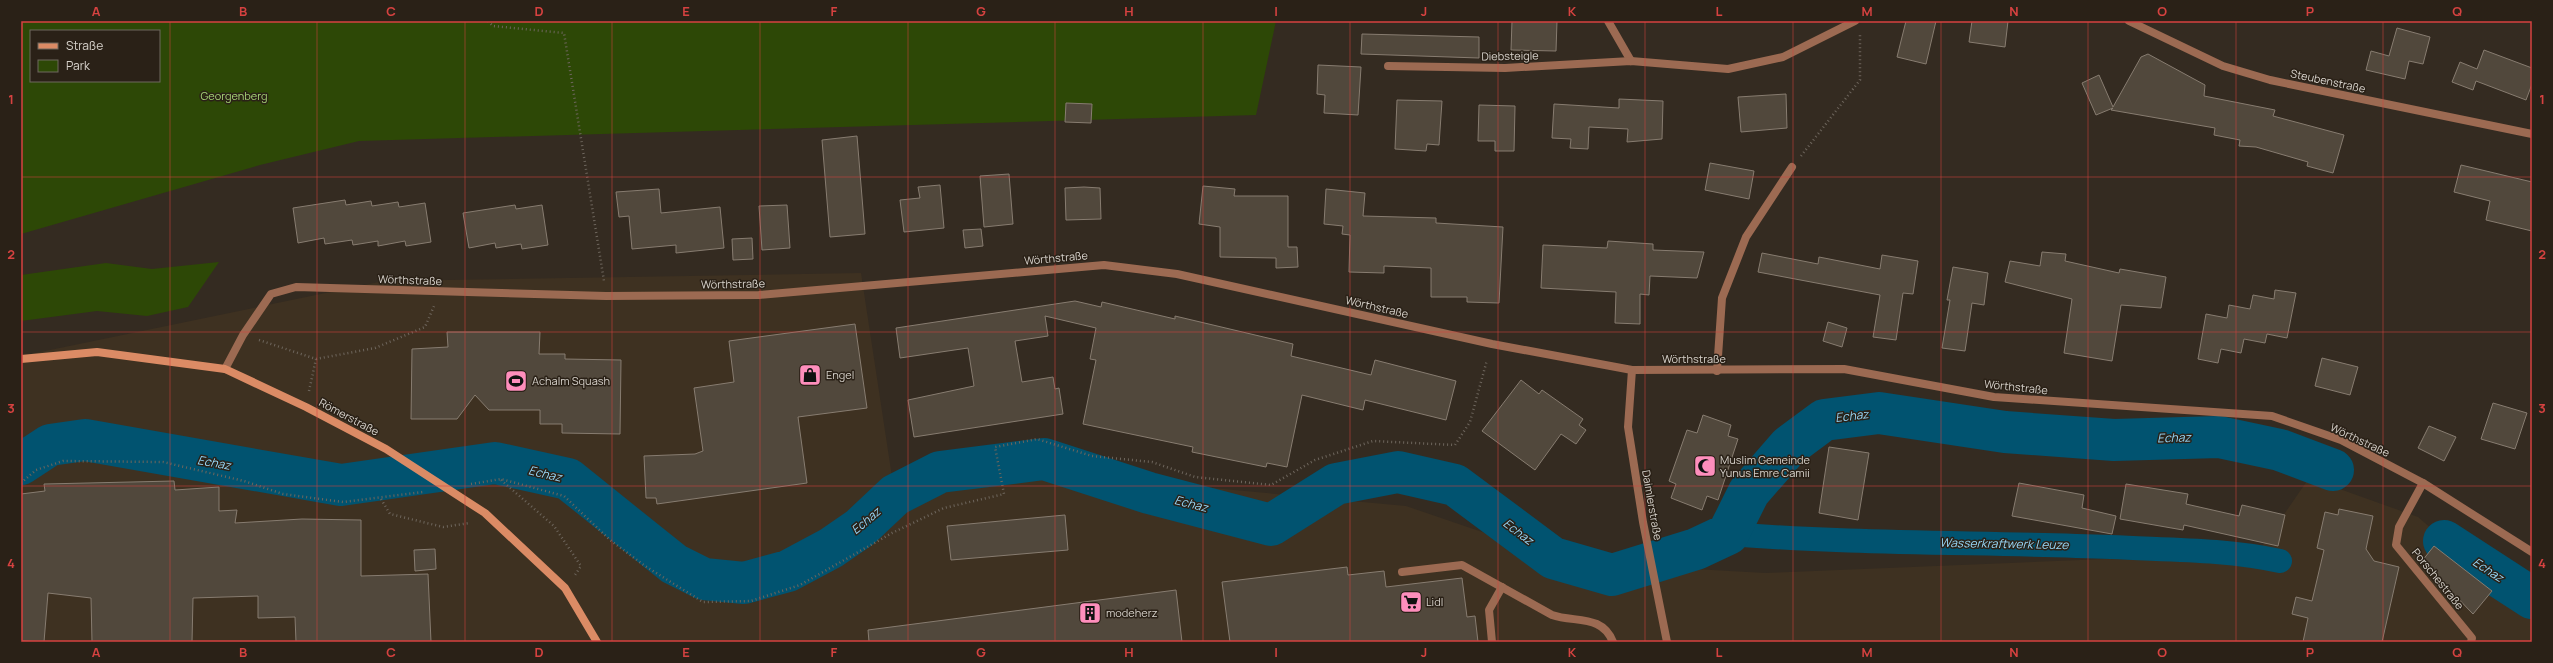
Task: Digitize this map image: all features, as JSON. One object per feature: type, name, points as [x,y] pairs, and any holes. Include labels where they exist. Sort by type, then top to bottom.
[{"type":"main road","name":"Römerstraße","points":[[21,359],[97,352],[225,369],[306,407],[386,449],[485,513],[565,588],[597,642]]},
{"type":"street","points":[[1608,21],[1631,61]]},
{"type":"street","name":"Steubenstraße","points":[[2129,21],[2223,66],[2270,80],[2532,134]]},
{"type":"street","name":"Diebsteigle","points":[[1388,66],[1505,68],[1631,61],[1728,69],[1782,57],[1858,25]]},
{"type":"street","points":[[1717,371],[1722,298],[1746,237],[1792,167]]},
{"type":"street","name":"Wörthstraße","points":[[225,369],[243,335],[271,294],[296,287],[606,296],[758,295],[1104,265],[1177,274],[1492,344],[1632,370],[1717,371],[1844,369],[1994,397],[2272,416],[2341,440],[2422,486],[2532,552]]},
{"type":"street","name":"Daimlerstraße","points":[[1632,370],[1628,427],[1644,522],[1667,642]]},
{"type":"street","name":"Porschestraße","points":[[2422,486],[2399,527],[2396,545],[2473,641]]},
{"type":"street","points":[[1402,572],[1462,565],[1564,619],[1595,621],[1610,635],[1613,642]]},
{"type":"street","points":[[1492,642],[1489,610],[1502,587]]},
{"type":"path","points":[[488,21],[493,26],[564,33],[606,296]]},
{"type":"path","points":[[1792,167],[1860,80],[1858,25]]},
{"type":"path","points":[[243,335],[316,359],[375,348],[425,327],[441,292]]},
{"type":"path","points":[[463,486],[501,480],[564,496],[610,540],[644,566],[703,602],[751,601],[800,586],[892,533],[944,508],[1004,494],[995,446],[1037,438],[1092,456],[1152,462],[1195,477],[1271,485],[1315,460],[1373,441],[1455,445],[1470,422],[1492,344]]},
{"type":"path","points":[[306,407],[316,359]]},
{"type":"path","points":[[21,483],[36,470],[63,461],[163,462],[244,481],[283,494],[343,502],[381,499],[426,492]]},
{"type":"path","points":[[501,480],[554,526],[581,566]]},
{"type":"path","points":[[381,499],[390,514],[443,527],[472,523]]},
{"type":"shaded area","points":[[861,273],[894,490],[1018,470],[1406,506],[1570,562],[1765,573],[2105,559],[2252,561],[2309,478],[2418,517],[2532,615],[2532,642],[21,642],[21,356],[384,281]]},
{"type":"green space","name":"Georgenberg","points":[[21,21],[1276,21],[1256,115],[359,141],[260,165],[21,234]]},
{"type":"green space","points":[[219,262],[188,307],[147,316],[97,311],[21,321],[21,275],[106,263],[152,269]]},
{"type":"building","points":[[1512,21],[1557,21],[1556,51],[1511,50]]},
{"type":"building","points":[[1906,21],[1936,21],[1926,64],[1897,57]]},
{"type":"building","points":[[1972,21],[2008,21],[2005,47],[1969,42]]},
{"type":"building","points":[[2397,28],[2430,37],[2423,64],[2409,61],[2405,79],[2366,70],[2371,51],[2389,56]]},
{"type":"building","points":[[1362,34],[1479,37],[1479,58],[1361,54]]},
{"type":"building","points":[[2484,50],[2532,68],[2532,84],[2526,100],[2476,81],[2473,90],[2452,82],[2460,62],[2477,69]]},
{"type":"building","points":[[2148,54],[2205,85],[2204,96],[2275,110],[2273,116],[2344,135],[2333,173],[2307,166],[2308,162],[2256,147],[2239,146],[2240,140],[2214,135],[2215,128],[2111,110],[2113,108],[2096,115],[2082,83],[2099,75],[2113,107],[2141,57]]},
{"type":"building","points":[[1318,65],[1361,67],[1358,115],[1324,113],[1325,95],[1317,94]]},
{"type":"building","points":[[1786,94],[1787,128],[1741,132],[1738,97]]},
{"type":"building","points":[[1619,99],[1663,101],[1662,139],[1627,142],[1628,129],[1589,127],[1588,149],[1570,148],[1571,139],[1552,138],[1554,104],[1619,108]]},
{"type":"building","points":[[1397,100],[1442,101],[1439,145],[1427,144],[1426,151],[1395,149]]},
{"type":"building","points":[[1066,103],[1092,104],[1091,123],[1065,122]]},
{"type":"building","points":[[1479,105],[1515,106],[1514,151],[1495,151],[1495,141],[1478,141]]},
{"type":"building","points":[[857,136],[865,234],[830,237],[822,140]]},
{"type":"building","points":[[1710,163],[1754,171],[1749,199],[1705,190]]},
{"type":"building","points":[[2461,165],[2532,182],[2532,231],[2486,220],[2490,201],[2454,192]]},
{"type":"building","points":[[1009,174],[1013,224],[984,227],[980,176]]},
{"type":"building","points":[[940,185],[944,228],[904,232],[900,200],[920,198],[918,187]]},
{"type":"building","points":[[1203,186],[1235,189],[1234,196],[1288,196],[1288,247],[1297,247],[1298,267],[1276,268],[1276,258],[1220,257],[1220,227],[1199,224]]},
{"type":"building","points":[[1065,188],[1100,188],[1101,219],[1066,220]]},
{"type":"building","points":[[659,189],[661,213],[720,207],[724,248],[676,253],[676,245],[632,249],[629,216],[619,217],[616,192]]},
{"type":"building","points":[[1326,189],[1365,193],[1363,216],[1436,218],[1436,223],[1503,227],[1499,303],[1467,302],[1467,297],[1431,297],[1431,268],[1384,266],[1384,273],[1349,272],[1350,235],[1342,234],[1343,226],[1324,224]]},
{"type":"building","points":[[345,200],[346,205],[371,201],[372,206],[398,202],[399,207],[425,203],[431,242],[406,246],[405,241],[378,246],[378,241],[353,245],[352,240],[325,244],[324,238],[298,243],[293,208]]},
{"type":"building","points":[[515,205],[516,209],[542,205],[548,245],[522,249],[521,244],[496,248],[495,243],[469,248],[463,213]]},
{"type":"building","points":[[787,205],[790,248],[762,250],[759,206]]},
{"type":"building","points":[[981,229],[983,246],[965,248],[963,230]]},
{"type":"building","points":[[752,238],[753,259],[733,260],[732,239]]},
{"type":"building","points":[[1608,241],[1653,244],[1653,250],[1704,252],[1697,278],[1650,276],[1649,295],[1640,294],[1640,324],[1615,323],[1616,292],[1541,288],[1543,245],[1607,248]]},
{"type":"building","points":[[2042,252],[2066,254],[2065,261],[2119,273],[2120,269],[2166,277],[2161,308],[2121,305],[2112,361],[2064,353],[2072,299],[2005,282],[2010,261],[2040,266]]},
{"type":"building","points":[[1762,253],[1818,264],[1819,257],[1880,269],[1882,255],[1918,261],[1913,294],[1903,293],[1896,340],[1873,337],[1880,295],[1758,272]]},
{"type":"building","points":[[1953,267],[1988,273],[1984,305],[1972,303],[1965,351],[1942,348],[1950,300],[1947,300]]},
{"type":"building","points":[[2275,290],[2296,293],[2287,338],[2267,334],[2265,343],[2244,339],[2241,353],[2221,349],[2218,363],[2198,359],[2206,314],[2227,318],[2229,305],[2250,309],[2253,295],[2274,299]]},
{"type":"building","points":[[1075,301],[1101,307],[1102,302],[1175,319],[1175,316],[1293,344],[1291,356],[1371,375],[1375,360],[1456,381],[1446,420],[1365,400],[1363,410],[1302,395],[1287,467],[1267,463],[1266,467],[1192,452],[1193,447],[1083,424],[1096,360],[1090,359],[1096,328],[1045,316],[1048,336],[1015,341],[1022,382],[1053,377],[1055,389],[1059,388],[1063,414],[914,437],[908,400],[974,386],[968,348],[900,358],[896,328]]},
{"type":"building","points":[[1828,322],[1847,328],[1842,347],[1823,341]]},
{"type":"building","points":[[855,324],[867,408],[798,417],[807,483],[657,504],[656,498],[646,498],[644,456],[695,454],[703,451],[694,388],[734,382],[729,341]]},
{"type":"building","name":"Achalm Squash","points":[[447,332],[540,332],[539,354],[565,354],[565,359],[621,360],[620,434],[562,433],[562,424],[540,424],[540,410],[489,410],[475,395],[457,419],[411,419],[412,349],[448,347]]},
{"type":"building","points":[[2322,358],[2358,367],[2350,395],[2315,386]]},
{"type":"building","points":[[1521,380],[1539,394],[1542,390],[1583,419],[1579,425],[1586,430],[1576,444],[1561,434],[1535,470],[1482,431]]},
{"type":"building","points":[[2493,403],[2527,413],[2515,449],[2481,439]]},
{"type":"building","name":"Muslim Gemeinde Yunus Emre Camii","points":[[1703,415],[1731,425],[1728,436],[1738,439],[1718,500],[1707,496],[1702,510],[1671,498],[1676,484],[1669,481],[1687,430],[1697,433]]},
{"type":"building","points":[[2429,426],[2456,437],[2444,461],[2418,448]]},
{"type":"building","points":[[1829,447],[1869,453],[1858,520],[1819,513]]},
{"type":"building","points":[[174,481],[175,490],[219,487],[219,511],[237,510],[235,523],[302,519],[361,520],[361,576],[428,574],[431,642],[296,642],[295,617],[258,618],[258,596],[193,598],[192,642],[92,642],[91,598],[48,593],[44,642],[21,641],[21,494],[45,491],[44,484]]},
{"type":"building","points":[[2019,483],[2084,495],[2082,508],[2116,516],[2112,534],[2012,516]]},
{"type":"building","points":[[2126,484],[2188,494],[2186,504],[2239,516],[2242,505],[2285,515],[2278,546],[2184,525],[2183,530],[2120,519]]},
{"type":"building","points":[[2339,509],[2373,516],[2366,549],[2374,561],[2399,567],[2382,642],[2303,642],[2308,618],[2292,614],[2296,597],[2312,601],[2324,550],[2317,548],[2325,512],[2338,515]]},
{"type":"building","points":[[1065,515],[1068,550],[951,560],[947,526]]},
{"type":"building","points":[[2434,546],[2492,591],[2473,614],[2422,561]]},
{"type":"building","points":[[435,549],[436,569],[415,571],[414,550]]},
{"type":"building","points":[[1347,567],[1348,575],[1384,571],[1386,587],[1462,578],[1467,617],[1475,616],[1478,642],[1230,642],[1222,582]]},
{"type":"building","name":"modeherz","points":[[1176,590],[1182,642],[869,642],[868,630]]},
{"type":"waterway","name":"Echaz","points":[[21,464],[50,445],[85,440],[341,485],[495,463],[568,479],[674,564],[704,579],[744,583],[788,571],[831,548],[860,528],[895,495],[940,472],[1044,459],[1149,493],[1271,525],[1336,484],[1398,472],[1455,485],[1553,558],[1612,575],[1696,549],[1728,534],[1749,492],[1789,446],[1824,420],[1879,413],[2005,432],[2114,440],[2219,437],[2280,450],[2333,470]]},
{"type":"waterway","name":"Wasserkraftwerk Leuze","points":[[1728,534],[1823,540],[2063,545],[2217,552],[2280,561]]},
{"type":"waterway","name":"Echaz","points":[[2444,541],[2532,598]]},
{"type":"place","name":"Engel","points":[[810,375]]},
{"type":"place","name":"Achalm Squash","points":[[516,381]]},
{"type":"place","name":"Muslim Gemeinde Yunus Emre Camii","points":[[1705,466]]},
{"type":"place","name":"Lidl","points":[[1411,602]]},
{"type":"place","name":"modeherz","points":[[1090,613]]}]
